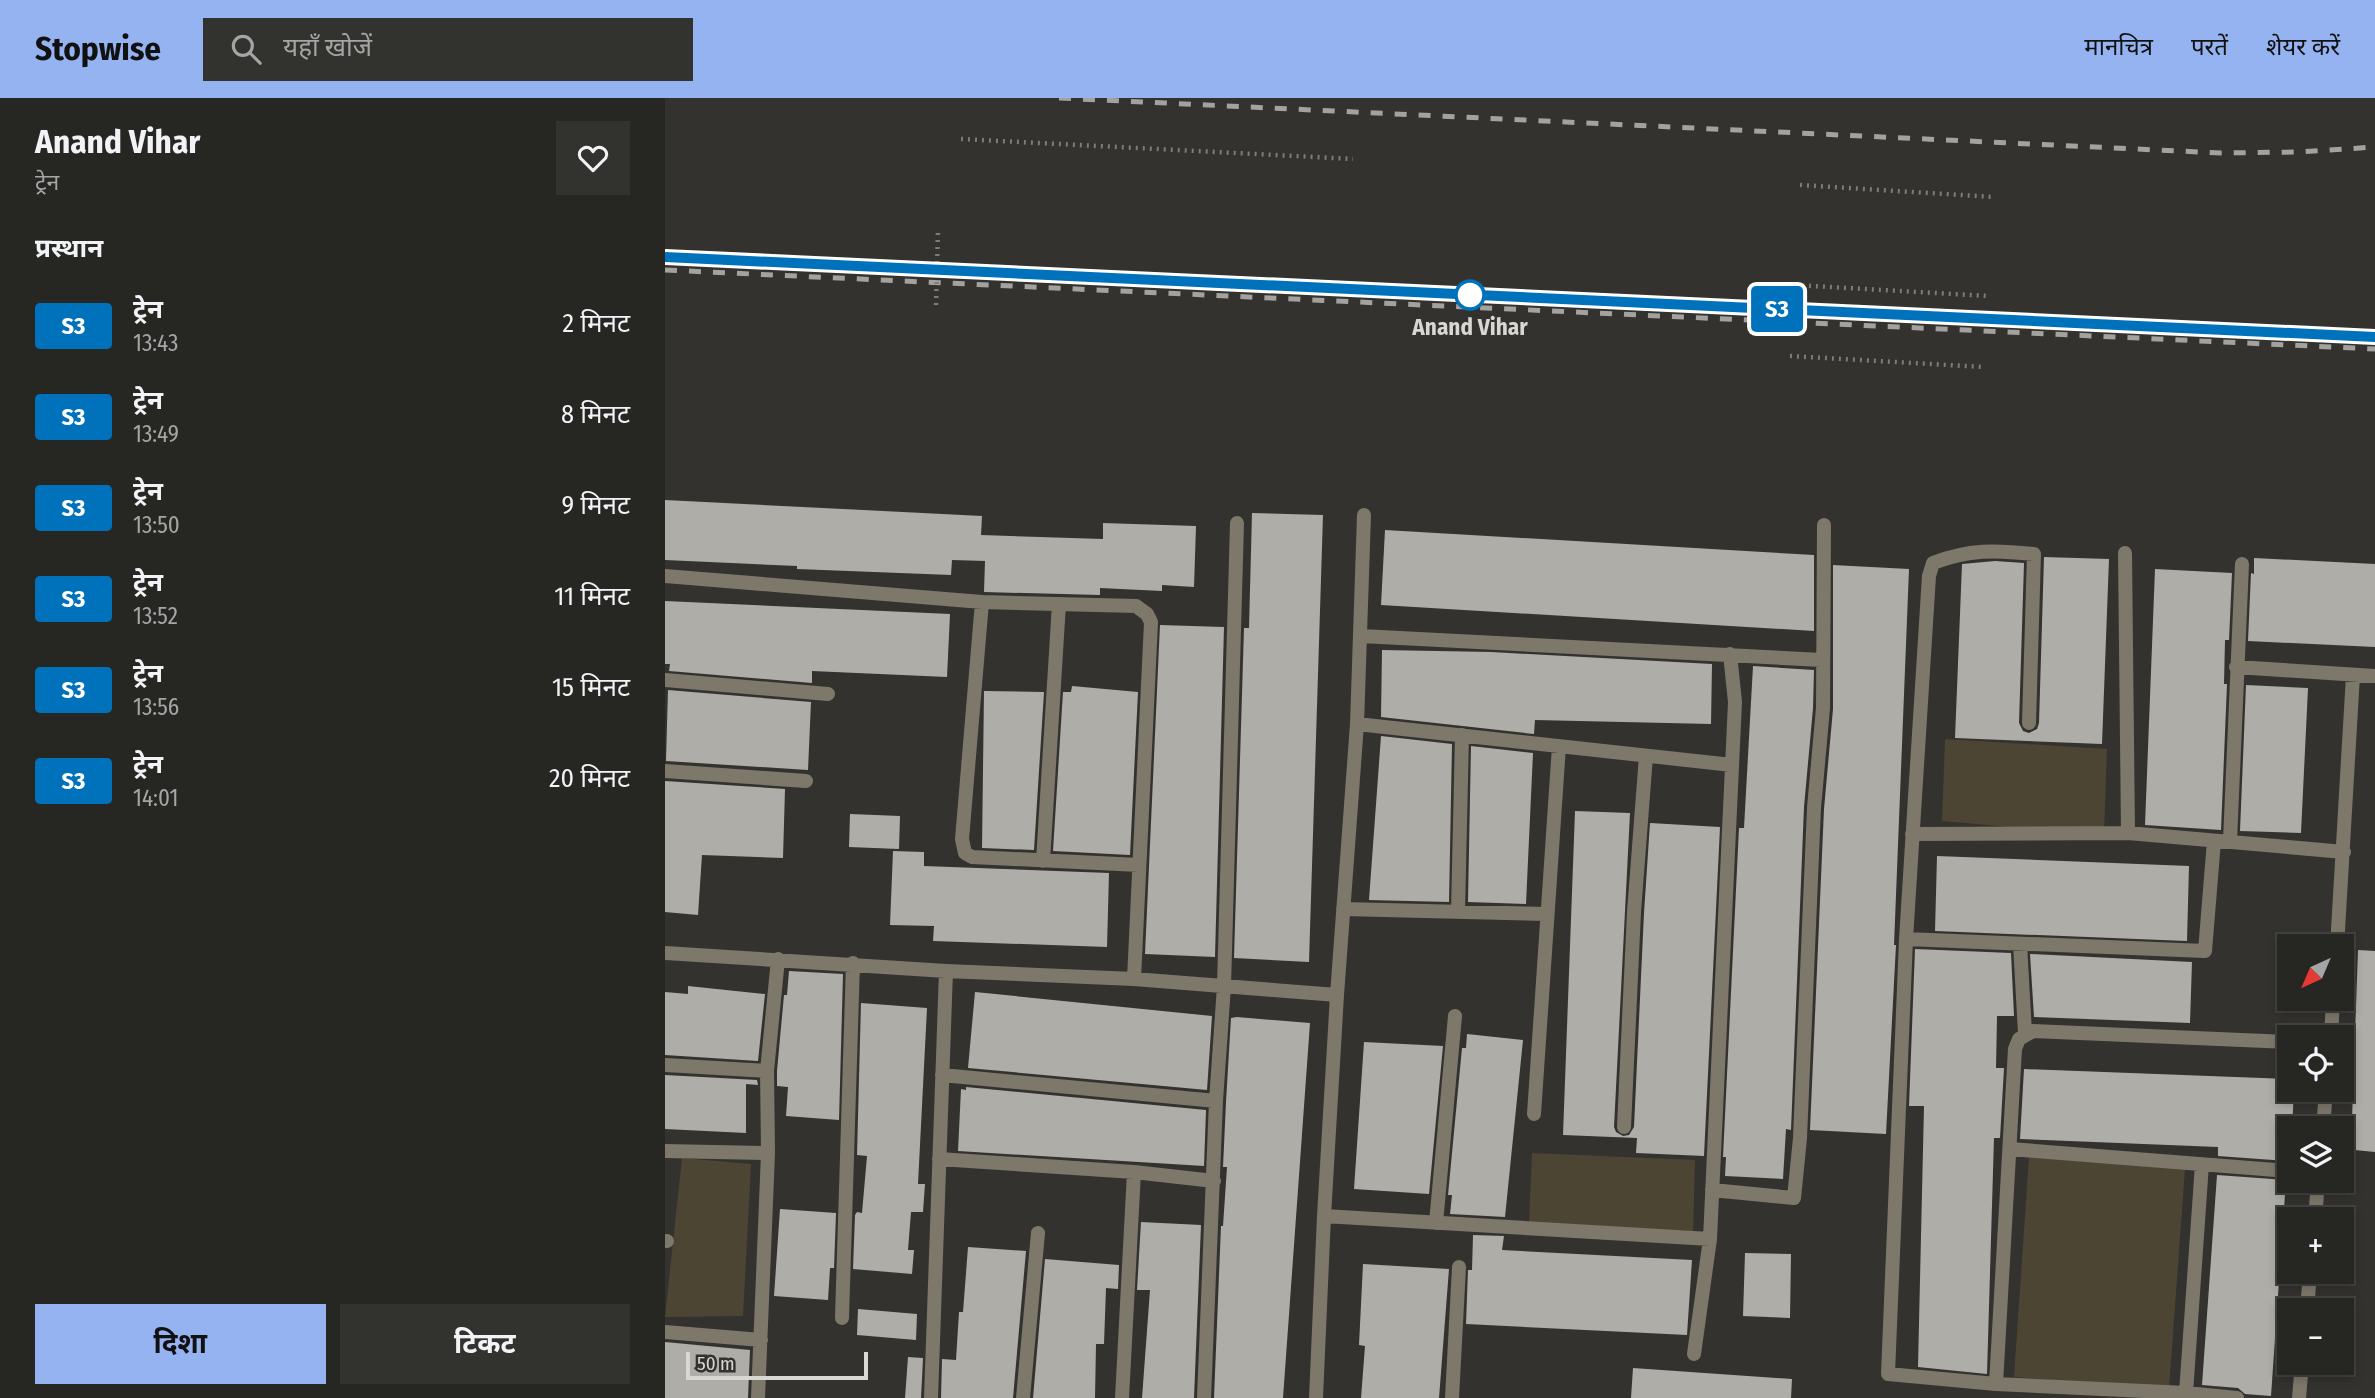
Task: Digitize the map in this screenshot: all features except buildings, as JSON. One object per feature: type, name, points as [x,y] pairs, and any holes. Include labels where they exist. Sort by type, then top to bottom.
[{"type":"street","points":[[1316,1398],[1337,995],[1357,724],[1364,515]]},
{"type":"street","points":[[1204,1398],[1216,1101],[1224,986],[1237,523]]},
{"type":"street","points":[[1712,1190],[1794,1198],[1800,1138],[1814,808],[1823,708],[1824,525]]},
{"type":"street","points":[[2029,723],[2034,554],[1994,550],[1957,554],[1933,563],[1929,576],[1906,939],[1888,1374],[1996,1384],[2237,1398]]},
{"type":"street","points":[[2125,553],[2128,832]]},
{"type":"street","points":[[2229,841],[2242,564]]},
{"type":"street","points":[[665,576],[982,602],[1136,606],[1147,614],[1151,622],[1134,979]]},
{"type":"street","points":[[982,602],[963,847],[965,853],[972,857],[1139,864]]},
{"type":"street","points":[[1043,861],[1059,604]]},
{"type":"street","points":[[1361,636],[1822,660]]},
{"type":"street","points":[[1694,1354],[1710,1239],[1735,702],[1730,654]]},
{"type":"street","points":[[2236,667],[2375,676]]},
{"type":"street","points":[[2338,934],[2353,675]]},
{"type":"street","points":[[665,680],[828,694]]},
{"type":"street","points":[[1357,724],[1732,765]]},
{"type":"street","points":[[1458,912],[1462,736]]},
{"type":"street","points":[[1534,1114],[1559,746]]},
{"type":"street","points":[[1624,1127],[1634,912],[1646,756]]},
{"type":"street","points":[[665,771],[806,781]]},
{"type":"street","points":[[1912,834],[2128,832],[2344,852]]},
{"type":"street","points":[[1906,939],[2205,951],[2214,842]]},
{"type":"street","points":[[1343,909],[1547,914]]},
{"type":"street","points":[[2020,944],[2025,1033]]},
{"type":"street","points":[[665,953],[946,971],[1134,979],[1337,995]]},
{"type":"street","points":[[758,1398],[768,1153],[767,1071],[778,959]]},
{"type":"street","points":[[842,1318],[853,963]]},
{"type":"street","points":[[931,1398],[946,971]]},
{"type":"street","points":[[1436,1223],[1455,1016]]},
{"type":"street","points":[[1996,1384],[2015,1049],[2019,1038],[2033,1031],[2277,1041]]},
{"type":"street","points":[[665,1065],[767,1071]]},
{"type":"street","points":[[942,1075],[1216,1101]]},
{"type":"street","points":[[2010,1149],[2277,1170]]},
{"type":"street","points":[[665,1151],[768,1153]]},
{"type":"street","points":[[939,1159],[1134,1172],[1214,1181]]},
{"type":"street","points":[[2186,1393],[2202,1164]]},
{"type":"street","points":[[1122,1398],[1134,1172]]},
{"type":"street","points":[[1324,1216],[1710,1239]]},
{"type":"street","points":[[1023,1398],[1038,1233]]},
{"type":"street","points":[[1452,1398],[1459,1267]]},
{"type":"street","points":[[665,1332],[761,1340]]},
{"type":"street","points":[[2299,1398],[2301,1375]]},
{"type":"path","points":[[961,139],[1353,159]]},
{"type":"path","points":[[1800,186],[1993,197]]},
{"type":"path","points":[[936,305],[937,230]]},
{"type":"path","points":[[1795,285],[1989,296]]},
{"type":"path","points":[[1790,356],[1983,367]]},
{"type":"shaded area","points":[[1945,739],[2107,749],[2104,835],[1942,821]]},
{"type":"shaded area","points":[[1532,1153],[1695,1160],[1693,1231],[1529,1224]]},
{"type":"shaded area","points":[[2029,1157],[2185,1169],[2169,1389],[2014,1377]]},
{"type":"shaded area","points":[[682,1158],[751,1164],[743,1316],[665,1317]]},
{"type":"railway","points":[[1059,98],[2221,153],[2375,147]]},
{"type":"railway","points":[[665,257],[2375,337]]},
{"type":"railway","points":[[665,270],[2375,349]]},
{"type":"train","name":"S3","points":[[665,257],[2375,337]]},
{"type":"place","name":"Anand Vihar","points":[[1470,295]]}]
